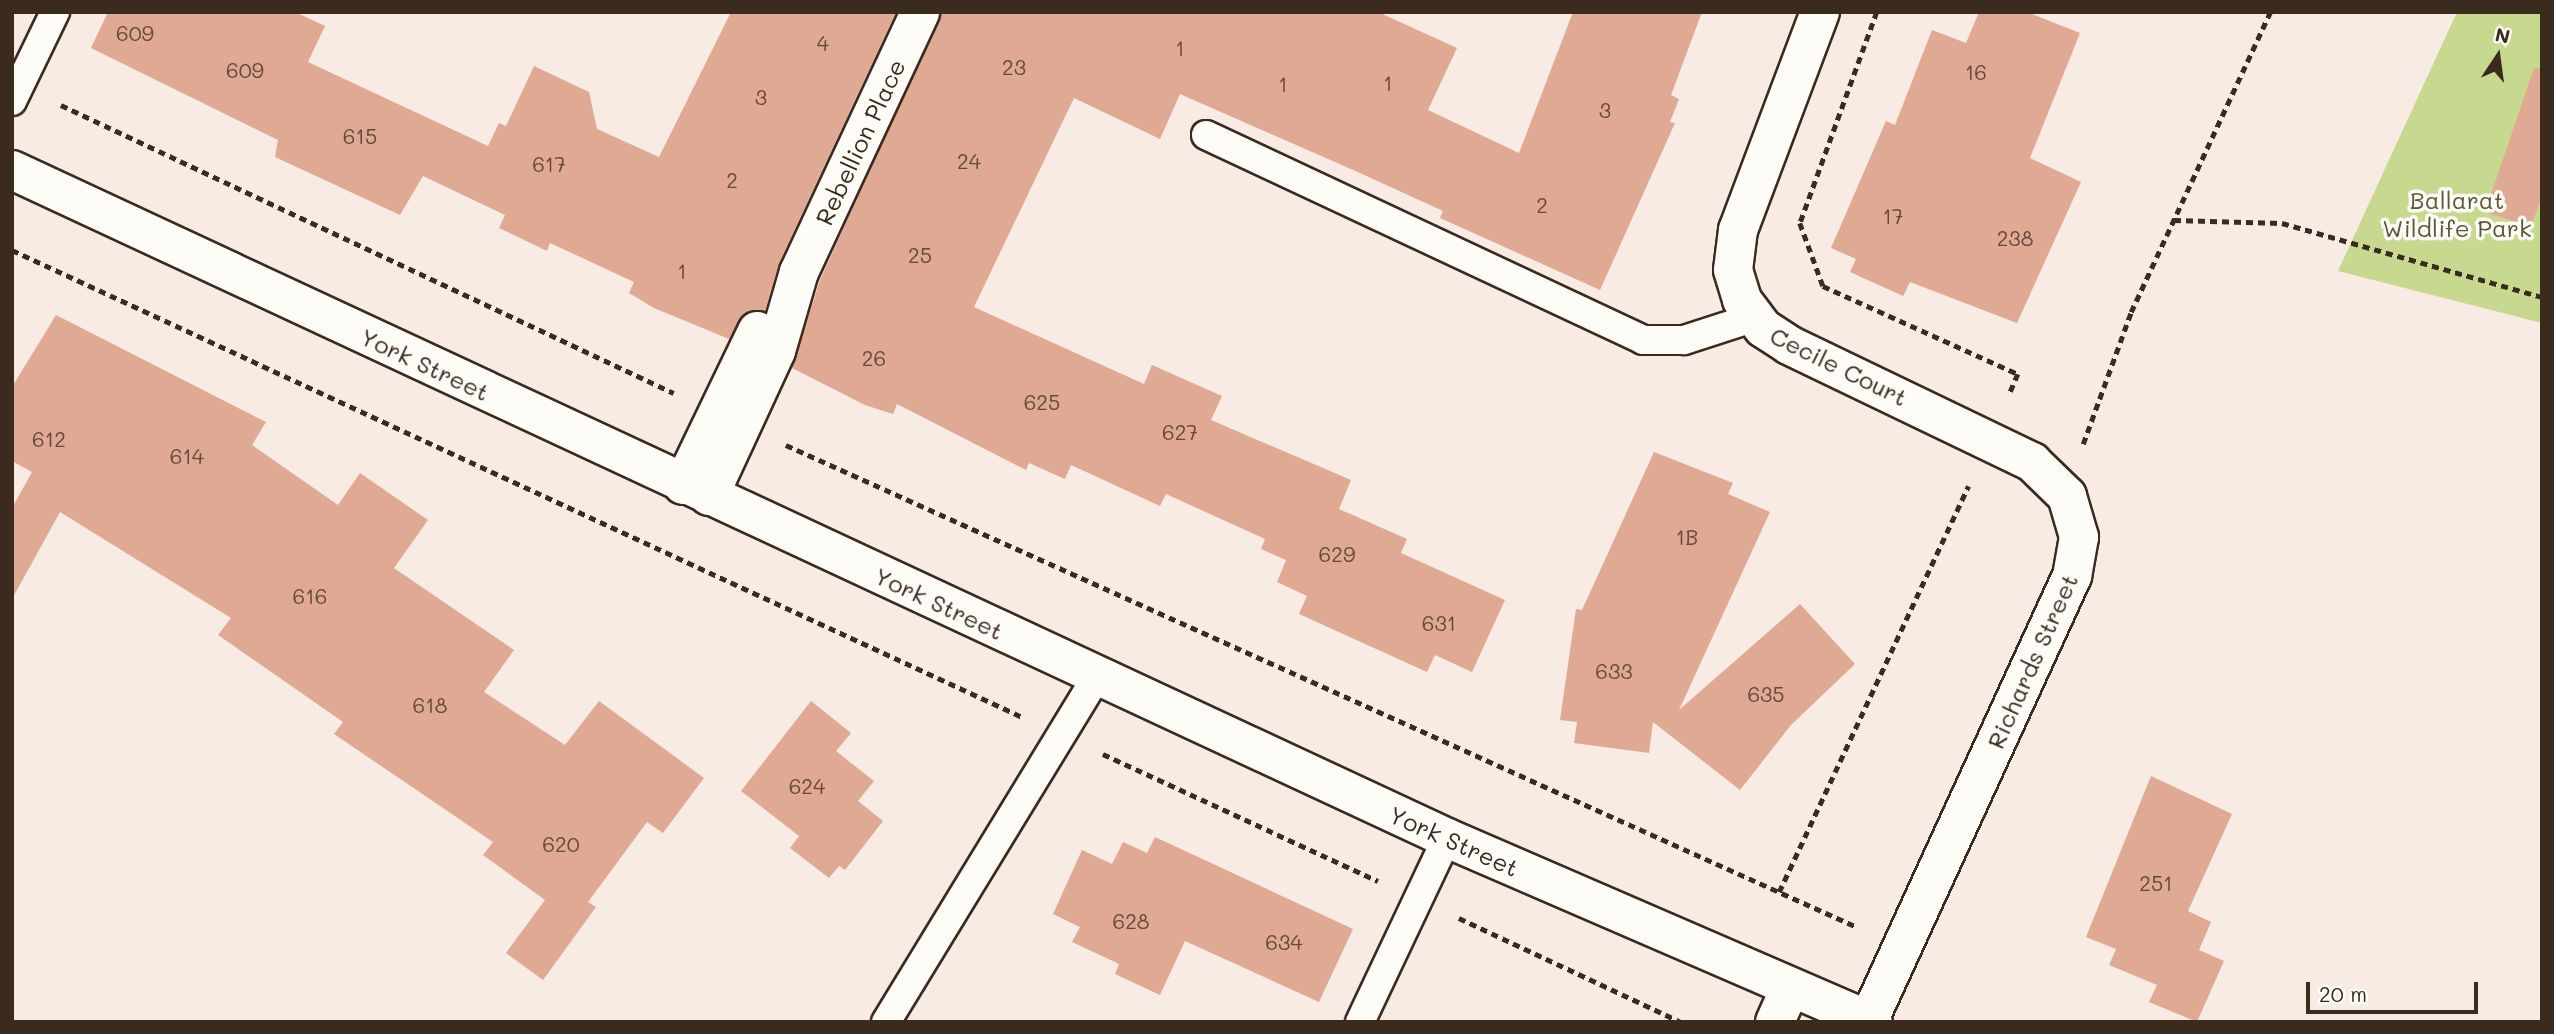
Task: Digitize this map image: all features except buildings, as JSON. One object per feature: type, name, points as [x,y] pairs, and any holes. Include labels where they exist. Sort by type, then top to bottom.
[{"type":"street","name":"Rebellion Place","points":[[696,491],[730,419],[760,326],[799,272],[920,12]]},
{"type":"street","name":"Cecile Court","points":[[1820,12],[1735,240],[1735,281],[1752,318],[1789,345],[1990,437],[2032,461],[2062,490]]},
{"type":"street","name":"York Street","points":[[12,170],[696,491],[1447,838],[1782,1006],[1871,1021]]},
{"type":"street","name":"Richards Street","points":[[1871,1021],[2072,576],[2079,537],[2074,509],[2062,490]]},
{"type":"lane","points":[[16,93],[55,12]]},
{"type":"lane","points":[[1206,135],[1643,341],[1684,340],[1752,318]]},
{"type":"lane","points":[[886,1022],[1097,676]]},
{"type":"lane","points":[[1360,1022],[1447,838]]},
{"type":"path","points":[[1779,892],[2018,374],[1823,286],[1800,223],[1877,12]]},
{"type":"path","points":[[2062,490],[2131,312],[2270,12]]},
{"type":"path","points":[[16,93],[730,419],[1903,947]]},
{"type":"path","points":[[2174,220],[2282,223],[2542,297]]},
{"type":"path","points":[[12,250],[1681,1022]]},
{"type":"green space","name":"Ballarat Wildlife Park","points":[[2457,12],[2542,12],[2542,323],[2338,271]]}]
